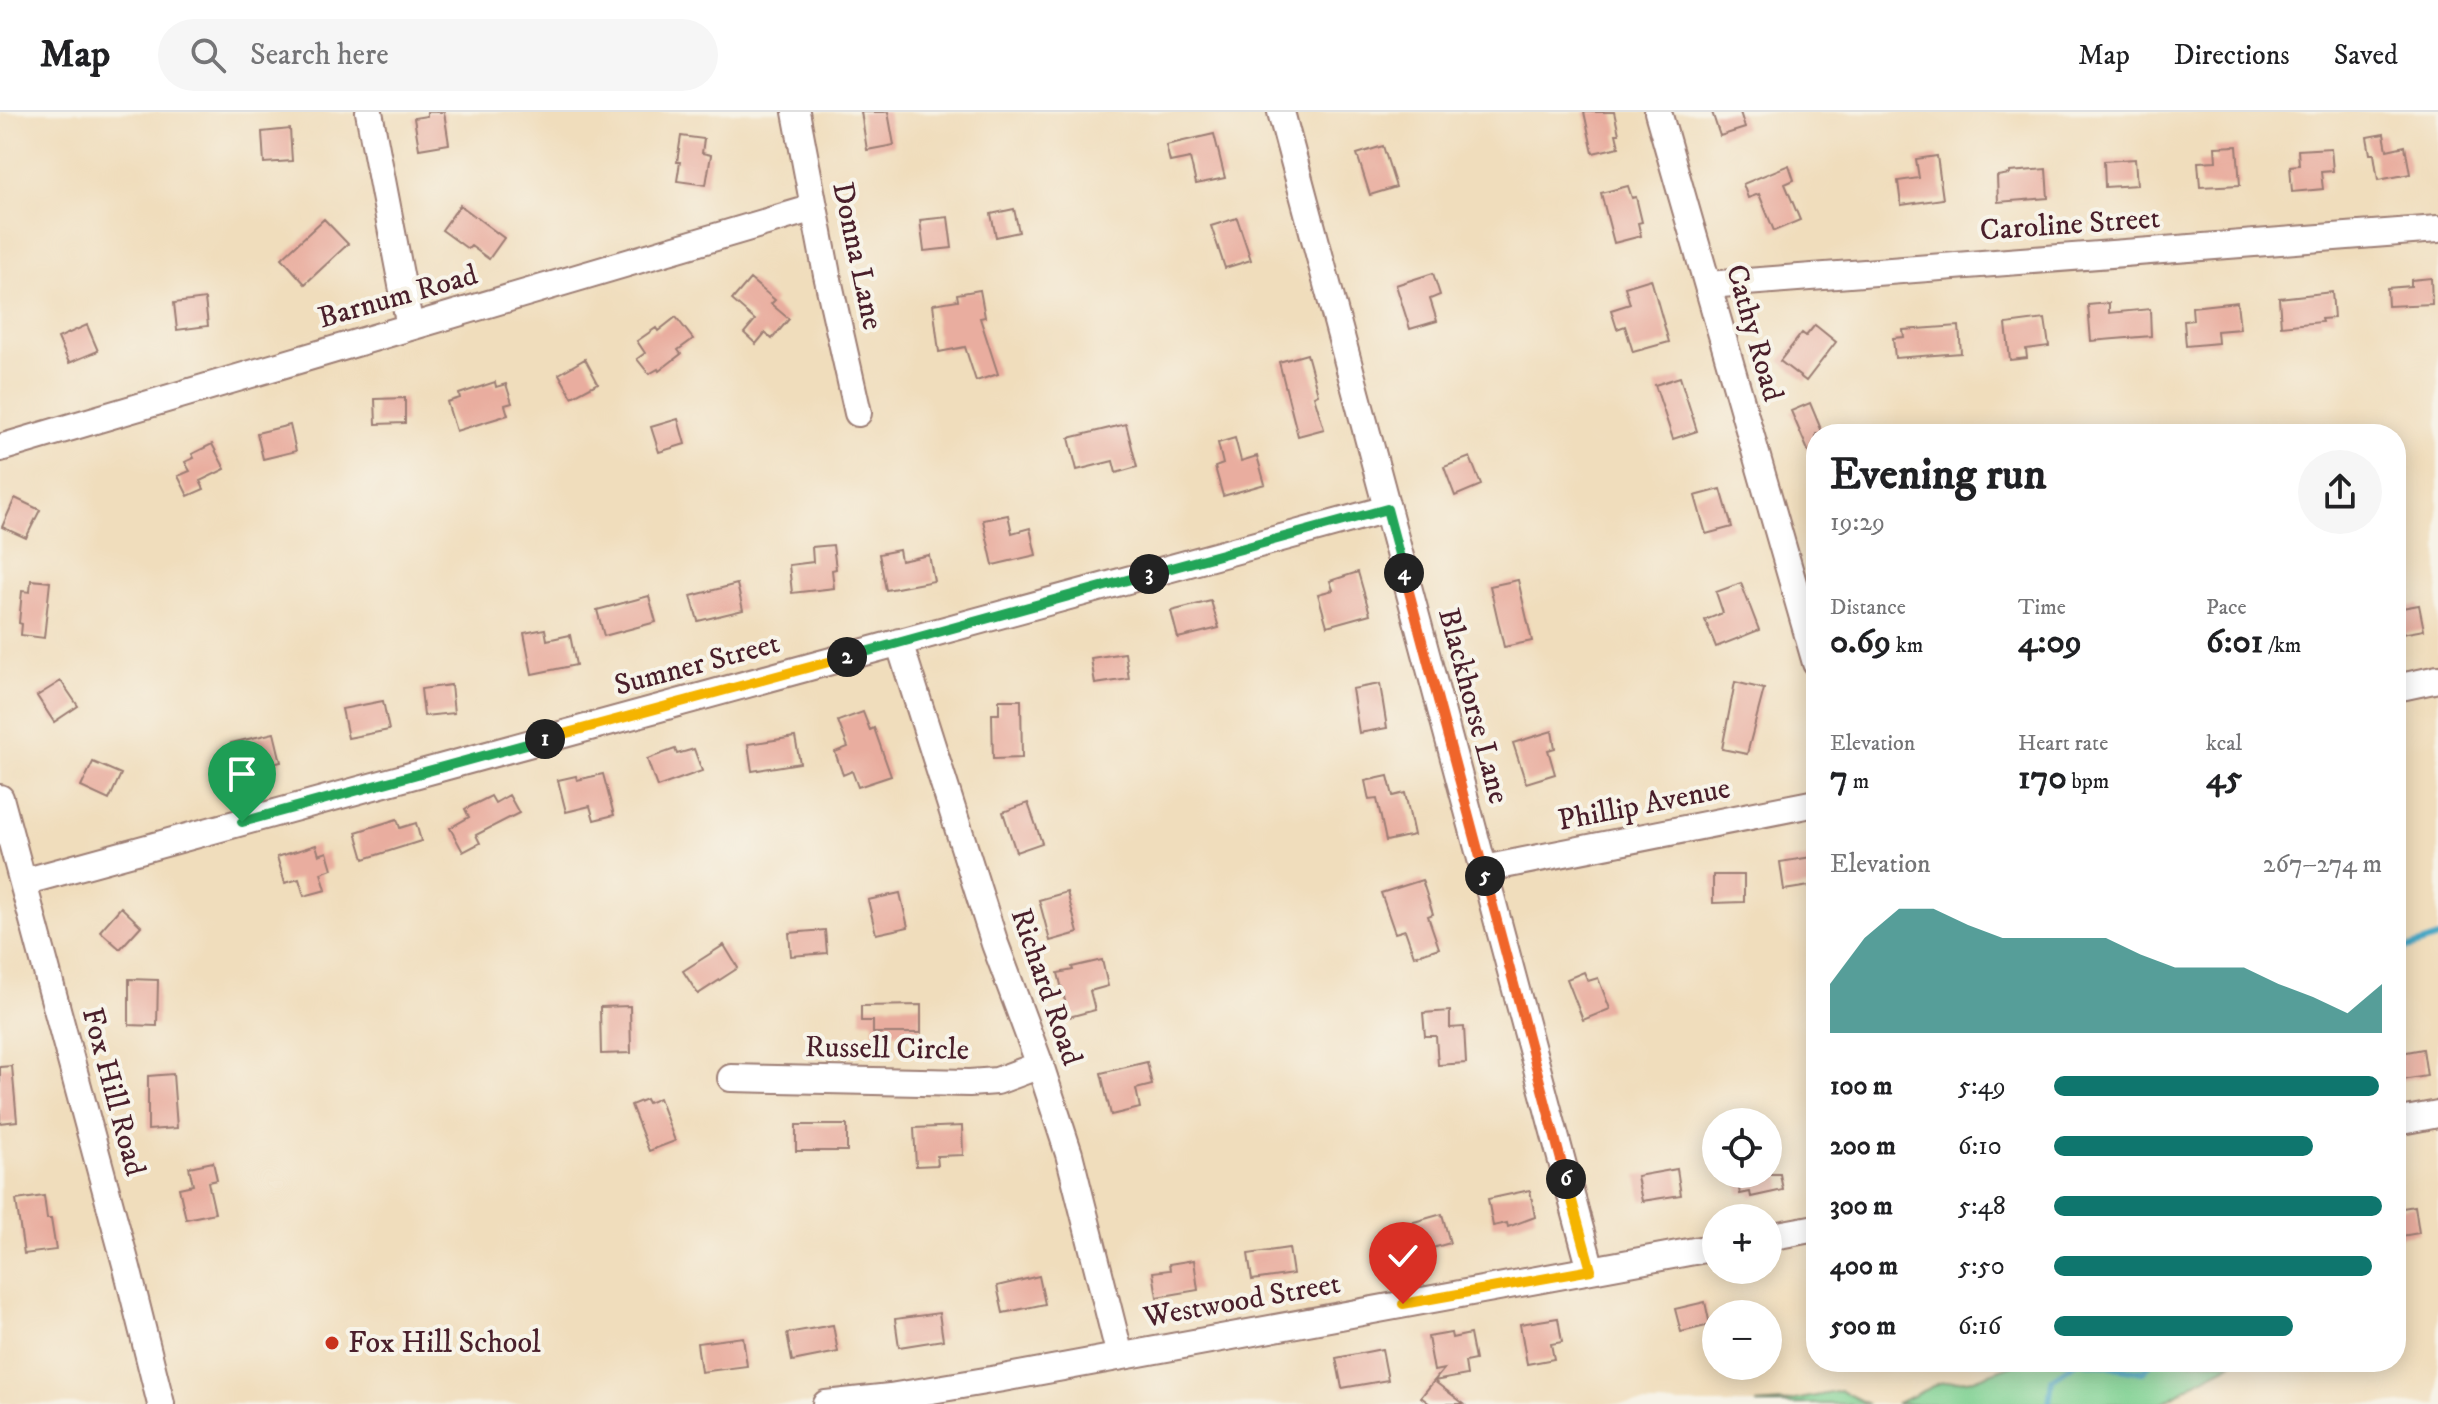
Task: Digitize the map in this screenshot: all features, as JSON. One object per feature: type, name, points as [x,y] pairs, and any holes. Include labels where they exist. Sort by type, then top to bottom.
[{"type":"street","points":[[369,112],[410,327]]},
{"type":"street","name":"Donna Lane","points":[[796,112],[858,413]]},
{"type":"street","name":"Blackhorse Lane","points":[[1281,112],[1591,1270]]},
{"type":"street","name":"Cathy Road","points":[[1658,112],[1806,628]]},
{"type":"street","name":"Barnum Road","points":[[0,448],[814,208]]},
{"type":"street","name":"Caroline Street","points":[[1708,285],[2438,229]]},
{"type":"street","name":"Sumner Street","points":[[23,882],[1387,509]]},
{"type":"street","name":"Richard Road","points":[[899,642],[995,944],[1040,1065],[1074,1172],[1120,1356]]},
{"type":"street","points":[[2406,686],[2438,679]]},
{"type":"street","name":"Fox Hill Road","points":[[0,798],[4,829],[23,882],[161,1404]]},
{"type":"street","name":"Phillip Avenue","points":[[1484,869],[1806,805]]},
{"type":"street","name":"Russell Circle","points":[[731,1078],[969,1083],[997,1081],[1040,1065]]},
{"type":"street","points":[[2406,1120],[2438,1114]]},
{"type":"street","points":[[1782,1234],[1806,1230]]},
{"type":"street","name":"Westwood Street","points":[[826,1404],[891,1400],[1702,1250]]},
{"type":"green space","points":[[1993,1372],[2215,1372],[2160,1404],[1896,1404],[1939,1383],[1974,1379]]},
{"type":"green space","points":[[1841,1391],[1868,1404],[1756,1404],[1785,1402]]},
{"type":"building","points":[[427,112],[444,112],[449,144],[419,149],[414,118],[427,116]]},
{"type":"building","points":[[861,112],[888,112],[894,145],[867,150]]},
{"type":"building","points":[[1584,112],[1614,112],[1619,147],[1593,153]]},
{"type":"building","points":[[1712,112],[1740,112],[1745,128],[1720,136]]},
{"type":"building","points":[[290,129],[292,161],[264,163],[262,132]]},
{"type":"building","points":[[1214,134],[1225,178],[1196,184],[1190,158],[1170,162],[1166,145]]},
{"type":"building","points":[[2384,134],[2387,150],[2405,146],[2410,174],[2378,180],[2374,154],[2370,154],[2367,137]]},
{"type":"building","points":[[681,136],[704,139],[702,153],[711,155],[706,185],[677,181]]},
{"type":"building","points":[[1383,146],[1396,187],[1370,195],[1357,154]]},
{"type":"building","points":[[2237,146],[2240,185],[2200,187],[2198,162],[2216,161],[2215,147]]},
{"type":"building","points":[[2331,148],[2333,171],[2321,172],[2323,189],[2292,192],[2290,166],[2299,165],[2298,150]]},
{"type":"building","points":[[1937,156],[1943,199],[1901,205],[1898,181],[1919,178],[1916,159]]},
{"type":"building","points":[[2135,159],[2137,185],[2105,187],[2104,161]]},
{"type":"building","points":[[1789,165],[1794,180],[1785,184],[1800,220],[1774,231],[1759,194],[1748,198],[1743,184]]},
{"type":"building","points":[[2046,169],[2048,198],[1998,202],[1997,176]]},
{"type":"building","points":[[1628,186],[1632,198],[1636,197],[1642,222],[1638,223],[1641,236],[1614,243],[1601,193]]},
{"type":"building","points":[[460,205],[504,238],[489,259],[471,246],[468,249],[442,230]]},
{"type":"building","points":[[1014,209],[1019,232],[996,237],[991,214]]},
{"type":"building","points":[[948,217],[952,248],[924,251],[920,220]]},
{"type":"building","points":[[1237,218],[1251,260],[1225,268],[1211,226]]},
{"type":"building","points":[[324,219],[348,244],[305,284],[282,258]]},
{"type":"building","points":[[1433,273],[1440,295],[1430,299],[1437,321],[1410,329],[1396,285]]},
{"type":"building","points":[[2431,278],[2432,304],[2388,306],[2387,288],[2411,286],[2411,280]]},
{"type":"building","points":[[750,279],[775,300],[771,304],[789,319],[772,339],[765,333],[756,344],[744,333],[755,320],[732,300]]},
{"type":"building","points":[[1651,279],[1669,342],[1633,352],[1625,326],[1617,329],[1611,310],[1630,304],[1625,287]]},
{"type":"building","points":[[980,290],[985,317],[980,318],[998,374],[976,381],[965,347],[939,352],[933,304],[958,300],[957,294]]},
{"type":"building","points":[[2332,292],[2334,318],[2281,326],[2279,298]]},
{"type":"building","points":[[205,299],[208,326],[177,330],[174,303]]},
{"type":"building","points":[[2237,302],[2240,329],[2217,331],[2218,343],[2186,346],[2184,321],[2193,320],[2192,307]]},
{"type":"building","points":[[2109,303],[2109,313],[2150,309],[2151,336],[2091,341],[2088,305]]},
{"type":"building","points":[[676,317],[693,339],[678,350],[681,354],[659,371],[649,374],[637,359],[645,353],[637,341],[656,328],[658,331]]},
{"type":"building","points":[[2045,319],[2049,346],[2026,349],[2027,358],[2010,360],[2006,324]]},
{"type":"building","points":[[87,325],[98,351],[69,363],[58,338]]},
{"type":"building","points":[[1815,325],[1836,342],[1806,381],[1780,361],[1802,333],[1806,336]]},
{"type":"building","points":[[1959,326],[1961,353],[1895,358],[1893,338],[1904,337],[1903,330]]},
{"type":"building","points":[[1307,354],[1318,394],[1314,396],[1324,429],[1298,436],[1279,362]]},
{"type":"building","points":[[585,359],[598,383],[572,397],[559,374]]},
{"type":"building","points":[[1680,377],[1697,431],[1673,439],[1655,385]]},
{"type":"building","points":[[495,382],[496,387],[506,384],[512,403],[505,405],[508,415],[456,431],[447,402],[460,398],[459,394]]},
{"type":"building","points":[[405,398],[405,423],[376,424],[375,399]]},
{"type":"building","points":[[1810,403],[1819,424],[1806,424],[1806,446],[1791,411]]},
{"type":"building","points":[[678,419],[685,444],[659,452],[651,427]]},
{"type":"building","points":[[1126,424],[1137,467],[1116,473],[1113,461],[1077,470],[1069,438]]},
{"type":"building","points":[[290,425],[296,451],[263,459],[257,433]]},
{"type":"building","points":[[1235,438],[1241,461],[1257,456],[1265,484],[1223,496],[1215,467],[1223,464],[1218,443]]},
{"type":"building","points":[[212,444],[225,469],[200,481],[204,489],[188,496],[178,476],[190,471],[185,462],[194,458],[192,454]]},
{"type":"building","points":[[1470,457],[1481,485],[1455,496],[1444,467]]},
{"type":"building","points":[[1721,489],[1732,527],[1706,534],[1695,496]]},
{"type":"building","points":[[15,498],[40,510],[26,538],[2,527]]},
{"type":"building","points":[[1008,515],[1012,533],[1030,528],[1036,555],[993,565],[983,520]]},
{"type":"building","points":[[833,545],[836,569],[832,570],[834,588],[792,593],[789,565],[813,562],[812,547]]},
{"type":"building","points":[[899,550],[901,561],[929,555],[934,581],[886,590],[879,554]]},
{"type":"building","points":[[1358,572],[1370,614],[1327,626],[1318,594],[1333,590],[1330,581]]},
{"type":"building","points":[[31,580],[50,582],[44,638],[21,635],[22,591],[30,592]]},
{"type":"building","points":[[1518,580],[1532,641],[1504,647],[1490,586]]},
{"type":"building","points":[[1741,583],[1759,630],[1716,647],[1705,620],[1723,613],[1716,592]]},
{"type":"building","points":[[737,584],[743,610],[698,621],[691,596]]},
{"type":"building","points":[[649,596],[656,622],[604,636],[597,610]]},
{"type":"building","points":[[1211,601],[1219,628],[1178,638],[1171,611]]},
{"type":"building","points":[[2419,605],[2424,630],[2406,633],[2406,607]]},
{"type":"building","points":[[545,629],[547,640],[570,635],[576,665],[532,674],[524,633]]},
{"type":"building","points":[[1125,653],[1129,679],[1095,684],[1091,658]]},
{"type":"building","points":[[61,681],[78,706],[54,722],[37,696]]},
{"type":"building","points":[[1735,682],[1764,689],[1747,754],[1722,749]]},
{"type":"building","points":[[1380,684],[1387,728],[1359,733],[1352,689]]},
{"type":"building","points":[[451,685],[454,713],[424,716],[421,689]]},
{"type":"building","points":[[999,700],[1021,700],[1022,758],[993,759],[992,714],[999,714]]},
{"type":"building","points":[[383,701],[389,730],[348,738],[342,709]]},
{"type":"building","points":[[863,712],[870,730],[874,728],[891,776],[858,787],[852,771],[843,775],[835,752],[848,747],[838,721]]},
{"type":"building","points":[[1552,731],[1555,748],[1548,750],[1555,774],[1526,783],[1513,743]]},
{"type":"building","points":[[274,733],[281,762],[238,772],[231,743]]},
{"type":"building","points":[[795,737],[800,763],[752,771],[748,744]]},
{"type":"building","points":[[675,749],[677,754],[694,749],[702,771],[657,787],[647,759]]},
{"type":"building","points":[[93,762],[121,774],[109,800],[81,787]]},
{"type":"building","points":[[603,774],[614,815],[594,820],[590,806],[566,812],[558,780],[576,776],[577,780]]},
{"type":"building","points":[[1388,776],[1393,796],[1405,793],[1414,835],[1386,841],[1377,799],[1369,800],[1365,781]]},
{"type":"building","points":[[509,795],[519,813],[476,835],[480,843],[463,852],[450,828],[469,817],[465,809],[491,796],[495,803]]},
{"type":"building","points":[[1028,803],[1042,843],[1016,852],[1003,812]]},
{"type":"building","points":[[397,819],[400,828],[416,823],[421,841],[364,859],[356,832]]},
{"type":"building","points":[[316,845],[319,855],[327,852],[332,869],[321,873],[326,890],[304,896],[299,879],[285,883],[277,857]]},
{"type":"building","points":[[1806,858],[1806,887],[1784,890],[1780,862]]},
{"type":"building","points":[[1713,875],[1744,875],[1744,902],[1713,903]]},
{"type":"building","points":[[1422,880],[1433,914],[1428,916],[1439,948],[1414,956],[1405,930],[1395,933],[1381,893]]},
{"type":"building","points":[[1067,892],[1078,933],[1050,941],[1039,900]]},
{"type":"building","points":[[900,893],[908,927],[876,934],[868,900]]},
{"type":"building","points":[[121,907],[141,926],[120,949],[100,931]]},
{"type":"building","points":[[825,930],[827,953],[791,956],[789,933]]},
{"type":"building","points":[[724,945],[738,968],[698,994],[683,971]]},
{"type":"building","points":[[1102,960],[1108,986],[1090,991],[1095,1010],[1069,1017],[1058,973]]},
{"type":"building","points":[[1584,972],[1588,981],[1598,978],[1610,1009],[1583,1020],[1567,979]]},
{"type":"building","points":[[129,979],[158,980],[157,1026],[129,1025]]},
{"type":"building","points":[[921,1005],[921,1033],[873,1033],[873,1021],[861,1021],[861,1006]]},
{"type":"building","points":[[630,1006],[631,1053],[601,1054],[600,1007]]},
{"type":"building","points":[[1450,1011],[1450,1028],[1464,1027],[1466,1063],[1438,1065],[1436,1036],[1425,1036],[1423,1013]]},
{"type":"building","points":[[2423,1049],[2427,1076],[2406,1079],[2406,1052]]},
{"type":"building","points":[[1147,1062],[1152,1085],[1136,1089],[1140,1108],[1111,1115],[1101,1073]]},
{"type":"building","points":[[12,1066],[17,1121],[0,1123],[0,1067]]},
{"type":"building","points":[[173,1074],[177,1128],[148,1130],[148,1076]]},
{"type":"building","points":[[659,1098],[675,1141],[649,1151],[631,1105]]},
{"type":"building","points":[[796,1125],[847,1125],[847,1151],[796,1151]]},
{"type":"building","points":[[962,1126],[963,1155],[937,1156],[938,1165],[916,1166],[914,1128]]},
{"type":"building","points":[[213,1162],[217,1180],[208,1182],[215,1213],[186,1219],[179,1188],[193,1185],[189,1167]]},
{"type":"building","points":[[1677,1169],[1681,1195],[1642,1201],[1637,1176]]},
{"type":"building","points":[[1782,1185],[1783,1190],[1751,1197],[1750,1192],[1740,1194],[1739,1188],[1782,1188]]},
{"type":"building","points":[[1530,1190],[1535,1217],[1508,1227],[1507,1223],[1493,1226],[1488,1199]]},
{"type":"building","points":[[44,1196],[56,1250],[24,1254],[16,1200]]},
{"type":"building","points":[[2415,1206],[2419,1233],[2406,1235],[2406,1207]]},
{"type":"building","points":[[1442,1214],[1450,1243],[1408,1255],[1400,1226]]},
{"type":"building","points":[[1289,1248],[1293,1274],[1252,1280],[1248,1254]]},
{"type":"building","points":[[1194,1260],[1198,1290],[1157,1297],[1153,1272],[1170,1270],[1169,1264]]},
{"type":"building","points":[[1039,1276],[1045,1304],[1003,1313],[997,1286]]},
{"type":"building","points":[[1702,1303],[1702,1327],[1681,1332],[1675,1309]]},
{"type":"building","points":[[939,1313],[943,1340],[899,1347],[895,1319]]},
{"type":"building","points":[[1558,1318],[1562,1342],[1551,1344],[1554,1359],[1527,1364],[1520,1324]]},
{"type":"building","points":[[833,1325],[838,1352],[792,1361],[787,1333]]},
{"type":"building","points":[[1451,1333],[1452,1338],[1470,1334],[1475,1360],[1465,1362],[1467,1375],[1434,1381],[1444,1369],[1434,1371],[1428,1337]]},
{"type":"building","points":[[743,1337],[747,1366],[701,1372],[697,1343]]},
{"type":"building","points":[[1382,1349],[1388,1380],[1342,1388],[1336,1358]]},
{"type":"building","points":[[1434,1381],[1464,1404],[1430,1404],[1421,1397]]},
{"type":"waterway","points":[[2406,949],[2438,938]]},
{"type":"waterway","points":[[2049,1404],[2052,1379],[2062,1372]]},
{"type":"place","name":"Fox Hill School","points":[[332,1343]]},
{"type":"route","points":[[242,822],[1387,509],[1591,1270],[1403,1304]]}]
